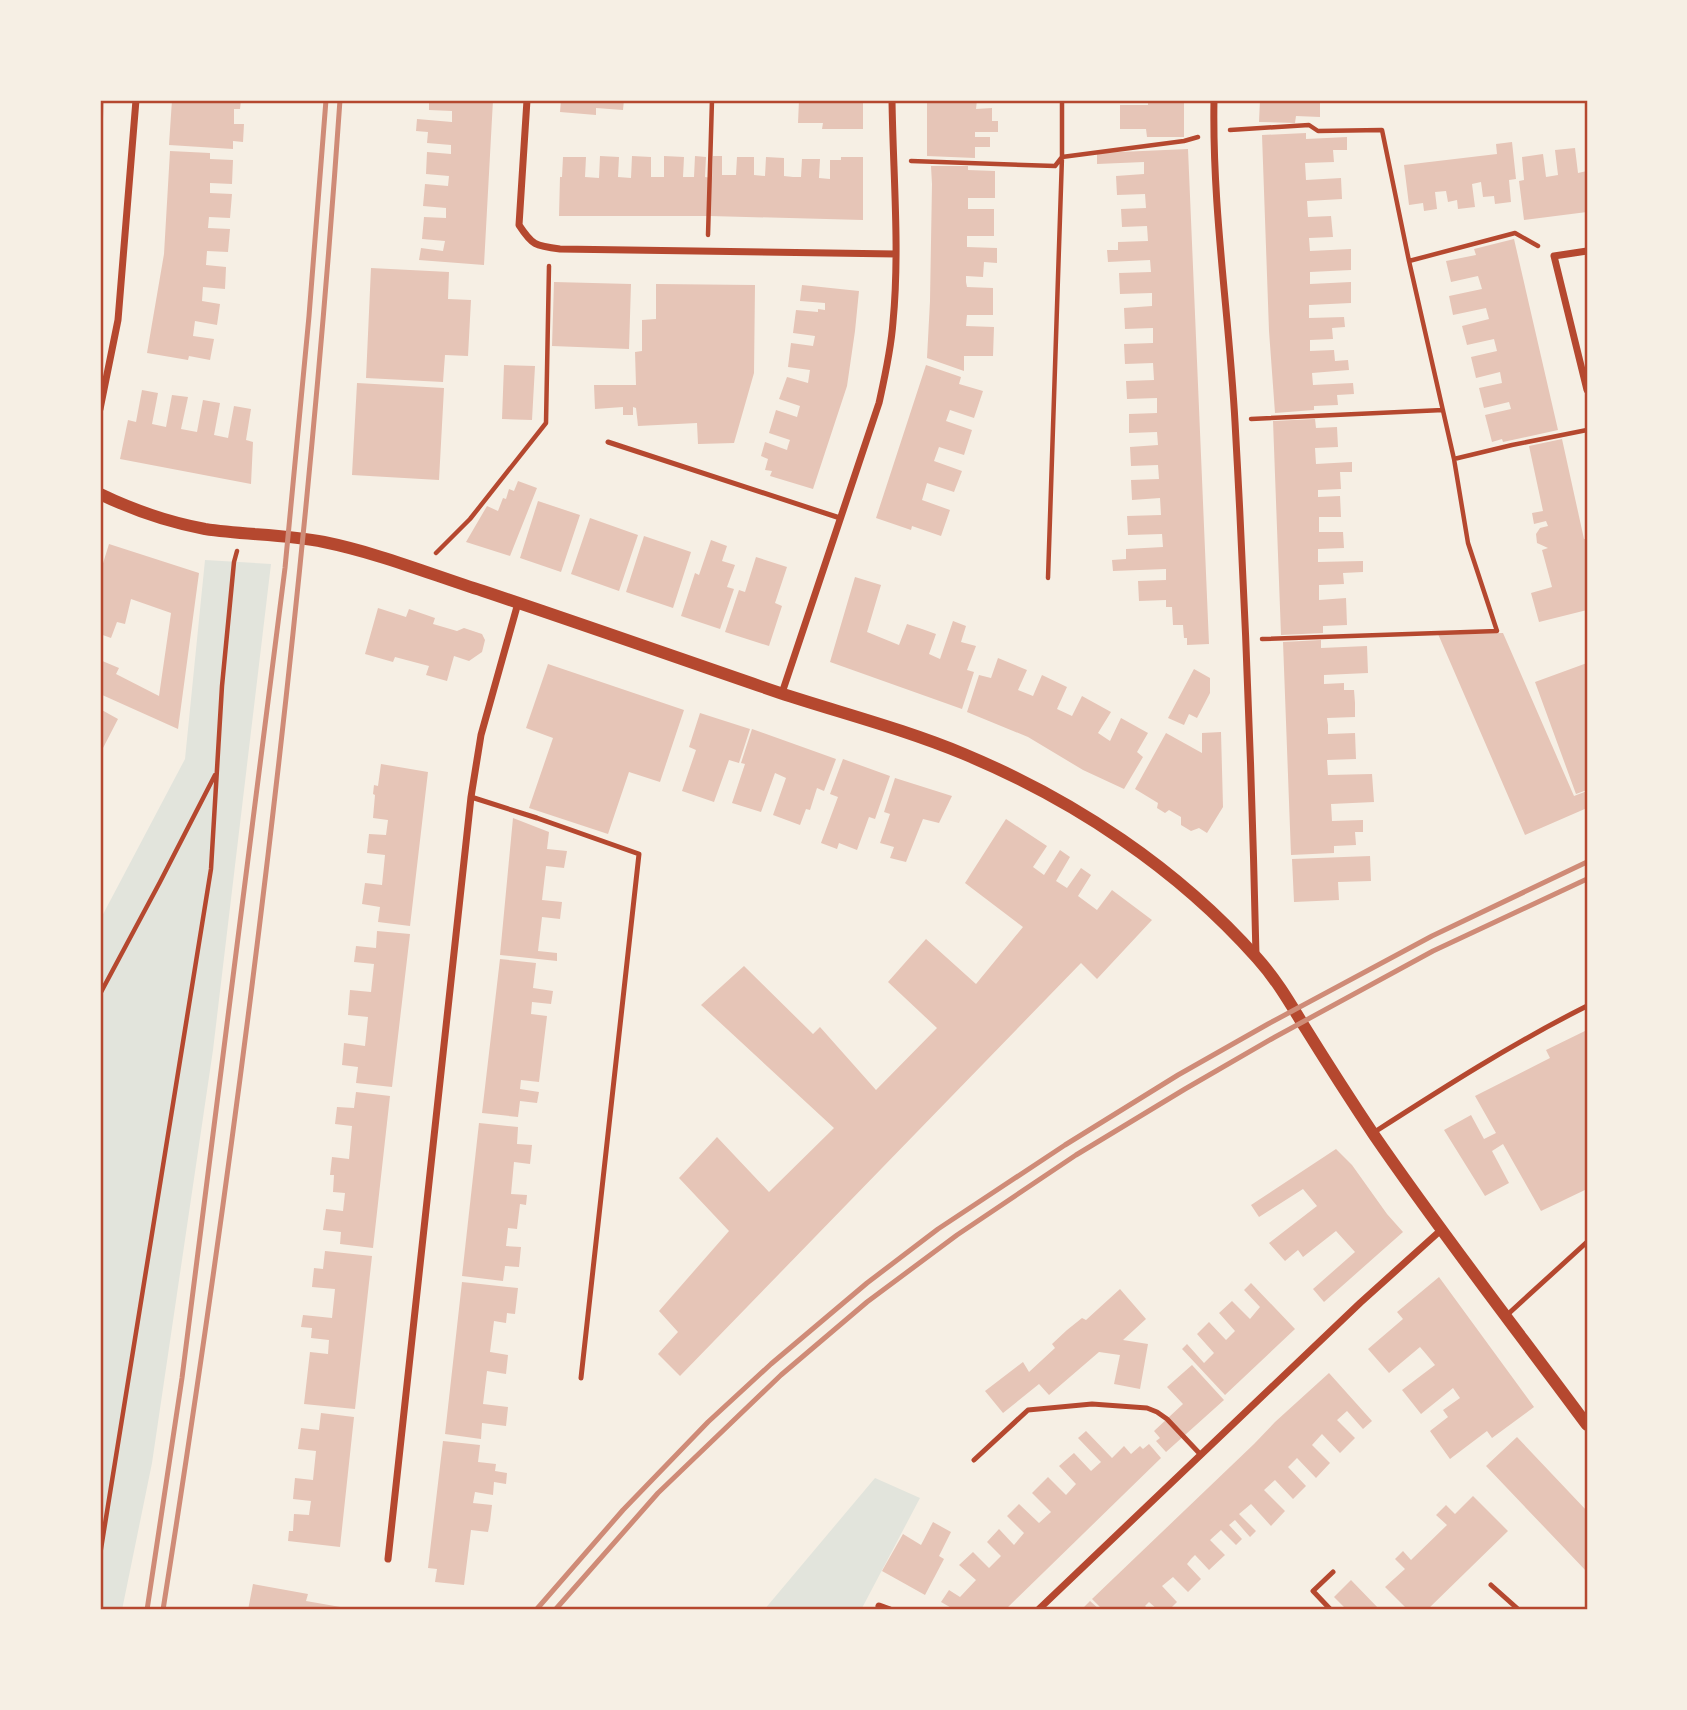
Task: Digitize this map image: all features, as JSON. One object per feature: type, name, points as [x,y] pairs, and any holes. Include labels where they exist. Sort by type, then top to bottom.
[{"type":"street","points":[[100,409],[118,320],[136,100]]},
{"type":"street","points":[[527,100],[519,225],[530,241],[549,248],[896,254]]},
{"type":"street","points":[[782,693],[878,402],[888,359],[894,321],[896,254],[892,100]]},
{"type":"street","points":[[1214,100],[1218,225],[1235,419],[1253,809],[1256,956]]},
{"type":"street","points":[[1587,251],[1554,256],[1587,390]]},
{"type":"street","points":[[100,494],[130,508],[171,521],[209,529],[316,541],[367,553],[904,732],[1018,778],[1073,808],[1162,869],[1207,908],[1275,978],[1414,1193],[1587,1425]]},
{"type":"street","points":[[388,1559],[471,797],[481,735],[518,603]]},
{"type":"street","points":[[1038,1610],[1360,1303],[1441,1230]]},
{"type":"street","points":[[879,1606],[890,1610]]},
{"type":"lane","points":[[608,442],[840,518]]},
{"type":"lane","points":[[471,797],[639,854],[581,1378]]},
{"type":"lane","points":[[1373,1133],[1448,1086],[1587,1006]]},
{"type":"lane","points":[[1506,1316],[1587,1242]]},
{"type":"lane","points":[[974,1460],[1028,1410],[1092,1405],[1147,1408],[1157,1412],[1201,1455]]},
{"type":"lane","points":[[1331,1610],[1313,1591],[1333,1572]]},
{"type":"lane","points":[[1491,1585],[1519,1610]]},
{"type":"path","points":[[707,251],[712,100]]},
{"type":"path","points":[[1048,578],[1062,100]]},
{"type":"path","points":[[893,160],[1055,166],[1062,157],[1185,141],[1214,132],[1309,125],[1318,131],[1382,130],[1454,459],[1468,543],[1497,631],[1245,639]]},
{"type":"path","points":[[1409,261],[1514,233],[1554,256]]},
{"type":"path","points":[[450,540],[470,519],[546,423],[549,248]]},
{"type":"path","points":[[1235,419],[1443,410]]},
{"type":"path","points":[[1454,459],[1587,430]]},
{"type":"path","points":[[100,1555],[211,869],[222,686],[234,562],[241,533]]},
{"type":"path","points":[[100,994],[217,771]]},
{"type":"shaded area","points":[[205,560],[271,564],[213,1050],[152,1463],[122,1610],[100,1610],[100,920],[185,759]]},
{"type":"shaded area","points":[[875,1478],[920,1498],[861,1610],[764,1610]]},
{"type":"building","points":[[100,100],[104,100],[102,138],[100,138]]},
{"type":"building","points":[[172,100],[241,100],[240,109],[234,109],[234,124],[244,124],[243,142],[233,141],[233,149],[169,145]]},
{"type":"building","points":[[429,100],[493,100],[484,265],[419,260],[421,248],[443,251],[445,241],[422,239],[424,217],[446,218],[446,208],[423,206],[425,184],[448,186],[449,176],[426,174],[427,152],[451,154],[451,145],[427,143],[428,132],[416,131],[417,119],[452,122],[452,111],[429,110]]},
{"type":"building","points":[[561,100],[624,100],[623,110],[596,108],[596,115],[560,112]]},
{"type":"building","points":[[799,100],[863,100],[863,129],[822,129],[823,123],[798,123]]},
{"type":"building","points":[[927,100],[977,100],[976,109],[992,108],[992,121],[998,121],[998,132],[975,132],[975,137],[990,137],[990,147],[975,147],[975,158],[927,156]]},
{"type":"building","points":[[1148,100],[1184,100],[1184,137],[1147,137],[1146,129],[1120,129],[1120,105],[1148,105]]},
{"type":"building","points":[[1260,100],[1320,100],[1320,117],[1296,116],[1295,123],[1259,122]]},
{"type":"building","points":[[1306,133],[1306,139],[1347,137],[1347,150],[1333,150],[1334,162],[1305,163],[1306,180],[1341,178],[1342,199],[1307,201],[1308,217],[1331,216],[1333,237],[1309,238],[1310,251],[1351,249],[1351,270],[1310,272],[1310,284],[1351,282],[1351,303],[1309,305],[1309,318],[1344,317],[1345,327],[1332,328],[1333,339],[1310,340],[1310,351],[1334,350],[1335,361],[1348,360],[1349,370],[1312,373],[1313,385],[1353,383],[1354,394],[1337,395],[1338,405],[1275,413],[1269,331],[1262,135]]},
{"type":"building","points":[[1512,142],[1516,179],[1509,180],[1511,202],[1495,204],[1494,196],[1483,197],[1481,182],[1472,184],[1475,207],[1458,209],[1457,200],[1448,202],[1446,191],[1435,192],[1437,209],[1424,211],[1423,203],[1409,205],[1404,165],[1497,154],[1496,144]]},
{"type":"building","points":[[1575,148],[1578,173],[1587,171],[1587,212],[1524,220],[1519,181],[1524,180],[1522,157],[1543,154],[1546,177],[1558,175],[1555,150]]},
{"type":"building","points":[[1188,149],[1209,644],[1187,645],[1183,625],[1173,625],[1172,607],[1166,607],[1166,600],[1139,601],[1138,581],[1166,580],[1166,569],[1113,571],[1112,560],[1126,559],[1126,549],[1163,547],[1162,534],[1128,535],[1127,516],[1161,515],[1160,498],[1132,500],[1131,480],[1159,479],[1158,465],[1131,466],[1130,447],[1158,445],[1157,432],[1129,433],[1129,414],[1157,413],[1157,398],[1127,399],[1126,381],[1154,380],[1153,363],[1125,364],[1124,344],[1153,343],[1153,328],[1125,329],[1124,308],[1152,306],[1152,293],[1120,294],[1119,273],[1151,272],[1150,260],[1108,262],[1107,250],[1118,250],[1118,242],[1148,241],[1147,226],[1122,227],[1121,209],[1146,208],[1145,194],[1117,195],[1116,176],[1144,174],[1144,162],[1097,164],[1097,153]]},
{"type":"building","points":[[170,151],[210,153],[210,159],[233,160],[232,184],[210,183],[210,193],[232,194],[230,218],[209,217],[208,228],[230,229],[228,252],[207,251],[206,265],[226,267],[225,289],[203,287],[202,301],[220,304],[217,325],[195,321],[193,336],[214,339],[210,360],[189,356],[188,360],[147,353],[164,254]]},
{"type":"building","points":[[600,156],[619,157],[618,177],[631,178],[632,156],[651,157],[651,177],[664,177],[664,156],[684,157],[683,177],[694,177],[695,156],[706,157],[705,177],[712,178],[713,156],[722,156],[722,175],[736,175],[737,157],[754,157],[754,175],[765,176],[766,157],[784,158],[784,176],[793,177],[801,177],[802,159],[820,159],[819,178],[830,179],[830,160],[863,157],[863,220],[559,216],[563,157],[586,157],[585,177],[599,178]]},
{"type":"building","points":[[931,166],[968,166],[968,170],[995,171],[995,198],[968,198],[968,209],[994,209],[994,236],[967,236],[967,247],[997,248],[997,263],[984,262],[983,277],[966,276],[967,287],[993,288],[993,315],[967,315],[966,326],[994,327],[993,356],[964,356],[964,371],[927,358]]},
{"type":"building","points":[[1514,239],[1558,430],[1492,442],[1485,415],[1511,409],[1509,402],[1484,408],[1479,388],[1502,383],[1500,372],[1476,378],[1471,357],[1497,351],[1494,339],[1467,345],[1462,326],[1489,319],[1486,308],[1453,315],[1449,296],[1482,289],[1478,276],[1451,282],[1446,261],[1476,255],[1474,249]]},
{"type":"building","points":[[371,268],[449,272],[448,299],[471,300],[468,356],[445,355],[443,382],[366,378]]},
{"type":"building","points":[[554,282],[631,284],[629,349],[552,346]]},
{"type":"building","points":[[656,284],[755,285],[754,373],[734,443],[698,444],[697,423],[638,426],[636,408],[633,407],[633,415],[623,415],[623,407],[595,409],[594,385],[636,385],[635,352],[642,351],[642,320],[656,319]]},
{"type":"building","points":[[802,285],[859,291],[847,386],[813,489],[770,476],[772,471],[765,470],[768,459],[761,456],[765,442],[787,450],[790,440],[769,433],[776,410],[797,417],[800,406],[779,399],[787,377],[808,383],[810,370],[788,367],[791,343],[813,346],[815,336],[793,333],[796,310],[818,312],[818,309],[825,310],[825,303],[800,301]]},
{"type":"building","points":[[504,365],[535,366],[532,420],[502,419]]},
{"type":"building","points":[[926,365],[961,377],[959,384],[983,391],[974,418],[950,410],[946,421],[972,430],[964,455],[939,447],[934,461],[962,471],[954,492],[927,483],[922,500],[950,510],[941,536],[912,526],[911,530],[876,518]]},
{"type":"building","points":[[357,383],[444,388],[439,480],[352,475]]},
{"type":"building","points":[[142,390],[158,393],[152,424],[166,427],[172,395],[188,397],[181,429],[197,432],[203,400],[220,403],[214,435],[228,438],[234,406],[251,409],[246,440],[253,442],[251,484],[120,459],[128,420],[136,422]]},
{"type":"building","points":[[1315,419],[1316,428],[1337,427],[1338,447],[1315,448],[1316,464],[1352,462],[1352,472],[1340,472],[1341,489],[1318,490],[1318,497],[1340,496],[1341,517],[1319,517],[1319,532],[1343,532],[1344,548],[1318,549],[1318,562],[1363,561],[1363,572],[1343,573],[1344,584],[1319,585],[1319,600],[1346,598],[1347,625],[1323,626],[1323,633],[1281,635],[1273,421]]},
{"type":"building","points":[[1562,439],[1584,539],[1587,539],[1587,610],[1539,622],[1531,593],[1552,587],[1542,550],[1548,548],[1537,543],[1536,534],[1540,528],[1548,526],[1546,521],[1534,524],[1532,513],[1543,511],[1529,446]]},
{"type":"building","points":[[518,481],[537,488],[510,556],[466,542],[487,506],[498,511],[509,489],[514,491]]},
{"type":"building","points":[[538,501],[580,515],[561,572],[520,558]]},
{"type":"building","points":[[590,518],[638,535],[619,591],[571,574]]},
{"type":"building","points":[[644,536],[691,552],[673,608],[626,592]]},
{"type":"building","points":[[711,540],[727,546],[722,561],[735,565],[727,587],[734,589],[720,629],[681,616],[695,573],[699,575]]},
{"type":"building","points":[[109,544],[199,573],[178,729],[100,694],[100,660],[119,668],[116,674],[159,696],[171,613],[131,599],[125,624],[117,622],[111,638],[100,634],[100,573]]},
{"type":"building","points":[[756,557],[787,567],[775,603],[782,606],[769,646],[725,632],[739,590],[745,592]]},
{"type":"building","points":[[855,577],[881,585],[867,632],[899,645],[907,624],[936,634],[929,654],[940,659],[953,621],[966,626],[961,642],[976,646],[967,670],[974,672],[962,709],[830,662]]},
{"type":"building","points":[[378,608],[406,617],[409,609],[435,618],[433,624],[457,631],[464,628],[482,634],[485,640],[482,652],[469,661],[454,656],[447,681],[426,675],[429,666],[395,657],[393,662],[365,654]]},
{"type":"building","points":[[1503,633],[1574,796],[1587,791],[1587,808],[1525,835],[1438,634]]},
{"type":"building","points":[[1321,640],[1321,648],[1367,646],[1368,673],[1324,675],[1324,684],[1344,683],[1344,690],[1354,690],[1355,703],[1355,717],[1327,718],[1328,734],[1355,733],[1356,759],[1327,760],[1328,775],[1372,774],[1374,802],[1331,804],[1332,821],[1363,820],[1363,832],[1355,832],[1356,845],[1334,846],[1334,853],[1291,855],[1283,642]]},
{"type":"building","points":[[998,658],[1027,670],[1018,690],[1033,696],[1042,675],[1067,687],[1057,709],[1072,716],[1082,696],[1111,712],[1098,733],[1110,741],[1121,718],[1148,733],[1137,752],[1143,757],[1124,789],[1083,770],[1028,737],[967,712],[979,675],[991,678]]},
{"type":"building","points":[[1587,663],[1587,790],[1576,794],[1535,682]]},
{"type":"building","points":[[548,664],[684,710],[660,782],[629,772],[608,834],[529,808],[553,738],[526,728]]},
{"type":"building","points":[[1194,669],[1210,678],[1210,693],[1197,718],[1189,714],[1184,725],[1168,718]]},
{"type":"building","points":[[100,709],[118,719],[103,748],[100,747]]},
{"type":"building","points":[[700,713],[750,729],[739,763],[729,760],[714,802],[682,791],[696,750],[689,747]]},
{"type":"building","points":[[752,729],[836,759],[824,791],[817,788],[810,810],[806,809],[800,825],[773,815],[786,778],[775,773],[761,812],[732,803],[745,764],[741,763]]},
{"type":"building","points":[[1221,732],[1223,807],[1207,833],[1199,828],[1191,831],[1181,825],[1181,817],[1169,810],[1165,813],[1157,808],[1158,803],[1135,789],[1166,733],[1202,753],[1202,733]]},
{"type":"building","points":[[843,759],[890,776],[875,819],[869,817],[857,850],[839,843],[837,849],[821,843],[838,797],[830,794]]},
{"type":"building","points":[[381,764],[428,772],[410,926],[378,922],[380,907],[362,904],[365,883],[382,885],[385,855],[367,853],[369,834],[386,835],[388,820],[373,818],[374,785],[378,786]]},
{"type":"building","points":[[895,778],[952,796],[939,823],[923,819],[906,862],[890,858],[894,847],[880,843],[890,814],[884,812]]},
{"type":"building","points":[[513,818],[549,832],[547,849],[567,851],[564,868],[546,866],[542,900],[562,902],[560,919],[542,917],[538,951],[557,953],[557,961],[500,955]]},
{"type":"building","points":[[1006,819],[1047,846],[1033,867],[1044,875],[1060,850],[1070,857],[1056,881],[1067,888],[1081,868],[1091,875],[1078,896],[1097,910],[1112,890],[1152,920],[1097,979],[1081,963],[680,1376],[658,1354],[678,1332],[659,1311],[729,1231],[679,1178],[717,1137],[769,1192],[834,1128],[701,1005],[744,966],[813,1034],[820,1027],[876,1090],[937,1028],[888,982],[926,939],[976,984],[1023,927],[965,883]]},
{"type":"building","points":[[1370,856],[1371,881],[1338,882],[1339,900],[1294,902],[1292,859]]},
{"type":"building","points":[[377,931],[410,934],[392,1087],[356,1083],[358,1067],[342,1065],[344,1043],[365,1046],[368,1017],[348,1015],[350,990],[371,992],[374,964],[354,962],[356,946],[376,948]]},
{"type":"building","points":[[500,959],[536,963],[533,988],[553,991],[551,1004],[532,1002],[531,1014],[547,1016],[539,1082],[521,1080],[520,1089],[539,1092],[537,1103],[520,1101],[518,1117],[482,1113]]},
{"type":"building","points":[[1587,1030],[1587,1189],[1541,1211],[1503,1144],[1492,1151],[1509,1183],[1485,1196],[1444,1130],[1471,1115],[1484,1139],[1496,1133],[1475,1096],[1550,1058],[1546,1050]]},
{"type":"building","points":[[356,1092],[390,1096],[373,1248],[340,1244],[341,1232],[323,1230],[326,1209],[343,1211],[345,1193],[333,1192],[334,1175],[330,1175],[332,1157],[349,1159],[352,1126],[335,1124],[337,1107],[354,1108]]},
{"type":"building","points":[[479,1123],[518,1127],[517,1144],[532,1145],[530,1164],[514,1162],[511,1194],[527,1195],[526,1205],[520,1204],[517,1229],[508,1228],[506,1246],[521,1247],[519,1267],[505,1266],[503,1281],[462,1276]]},
{"type":"building","points":[[1336,1149],[1352,1165],[1403,1232],[1324,1302],[1313,1289],[1355,1252],[1336,1231],[1303,1257],[1298,1250],[1285,1261],[1269,1243],[1317,1206],[1303,1189],[1259,1217],[1251,1205]]},
{"type":"building","points":[[325,1251],[372,1256],[355,1409],[304,1404],[310,1352],[328,1354],[329,1340],[311,1338],[312,1328],[301,1327],[303,1315],[332,1318],[335,1289],[312,1287],[314,1268],[323,1269]]},
{"type":"building","points":[[1439,1277],[1534,1407],[1492,1438],[1487,1431],[1450,1459],[1430,1431],[1448,1417],[1443,1410],[1460,1398],[1453,1388],[1421,1414],[1402,1390],[1435,1365],[1420,1347],[1389,1373],[1368,1349],[1403,1319],[1397,1312]]},
{"type":"building","points":[[462,1282],[518,1288],[515,1314],[507,1313],[506,1323],[494,1321],[490,1352],[508,1355],[506,1374],[487,1371],[483,1404],[508,1407],[506,1426],[482,1423],[481,1439],[445,1434]]},
{"type":"building","points":[[1251,1283],[1295,1329],[1225,1395],[1182,1349],[1187,1344],[1204,1363],[1214,1353],[1197,1334],[1209,1322],[1226,1340],[1235,1331],[1219,1313],[1232,1301],[1250,1319],[1260,1307],[1244,1290]]},
{"type":"building","points":[[1120,1289],[1146,1319],[1123,1340],[1148,1344],[1140,1389],[1114,1384],[1120,1355],[1099,1352],[1049,1395],[1039,1384],[1003,1413],[985,1391],[1023,1362],[1029,1372],[1055,1348],[1052,1344],[1067,1330],[1082,1318],[1086,1320]]},
{"type":"building","points":[[1192,1365],[1224,1400],[1166,1452],[1156,1441],[1160,1438],[1154,1431],[1183,1404],[1167,1387]]},
{"type":"building","points":[[1329,1373],[1372,1421],[1363,1429],[1347,1411],[1337,1420],[1355,1438],[1340,1453],[1322,1434],[1312,1445],[1330,1463],[1316,1478],[1297,1458],[1288,1467],[1306,1486],[1293,1499],[1275,1480],[1264,1490],[1285,1511],[1271,1526],[1251,1504],[1239,1514],[1256,1531],[1250,1537],[1235,1520],[1229,1525],[1242,1539],[1236,1545],[1221,1530],[1210,1540],[1225,1555],[1209,1570],[1195,1555],[1191,1559],[1187,1564],[1201,1579],[1188,1592],[1173,1577],[1162,1586],[1177,1602],[1169,1610],[1158,1610],[1149,1602],[1145,1606],[1150,1610],[1103,1610],[1092,1599],[1275,1422]]},
{"type":"building","points":[[321,1413],[354,1417],[340,1547],[288,1541],[289,1531],[293,1531],[294,1514],[309,1515],[311,1501],[293,1499],[295,1478],[313,1480],[316,1451],[298,1449],[301,1428],[319,1430]]},
{"type":"building","points":[[1086,1431],[1112,1458],[1124,1446],[1131,1454],[1140,1446],[1143,1449],[1149,1444],[1161,1458],[1005,1610],[955,1610],[941,1602],[949,1590],[960,1597],[976,1580],[959,1565],[973,1552],[989,1568],[1001,1556],[987,1542],[999,1529],[1014,1545],[1024,1533],[1007,1516],[1019,1504],[1039,1523],[1051,1512],[1032,1493],[1048,1477],[1066,1495],[1076,1484],[1059,1466],[1074,1453],[1091,1471],[1101,1462],[1078,1438]]},
{"type":"building","points":[[1517,1437],[1587,1511],[1587,1572],[1486,1466]]},
{"type":"building","points":[[443,1441],[480,1445],[478,1462],[496,1464],[495,1471],[507,1473],[506,1484],[494,1482],[493,1495],[475,1492],[473,1503],[492,1505],[490,1522],[488,1532],[471,1530],[464,1585],[435,1582],[437,1569],[428,1568]]},
{"type":"building","points":[[1473,1496],[1508,1531],[1427,1610],[1408,1610],[1385,1587],[1405,1569],[1395,1559],[1403,1551],[1411,1560],[1447,1525],[1436,1515],[1446,1505],[1455,1514]]},
{"type":"building","points":[[933,1522],[951,1532],[939,1556],[944,1559],[925,1595],[882,1571],[903,1534],[921,1545]]},
{"type":"building","points":[[1351,1580],[1380,1610],[1347,1610],[1334,1597]]},
{"type":"building","points":[[253,1584],[308,1594],[306,1601],[352,1610],[248,1610]]},
{"type":"building","points":[[1090,1601],[1100,1610],[1081,1610]]},
{"type":"railway","points":[[147,1610],[182,1378],[285,568],[326,100]]},
{"type":"railway","points":[[163,1610],[219,1234],[268,857],[309,479],[340,100]]},
{"type":"railway","points":[[536,1610],[623,1510],[708,1422],[771,1364],[867,1283],[938,1229],[1065,1145],[1178,1075],[1268,1024],[1432,936],[1587,862]]},
{"type":"railway","points":[[555,1610],[658,1493],[781,1375],[867,1302],[957,1235],[1076,1155],[1275,1037],[1433,951],[1587,879]]}]
